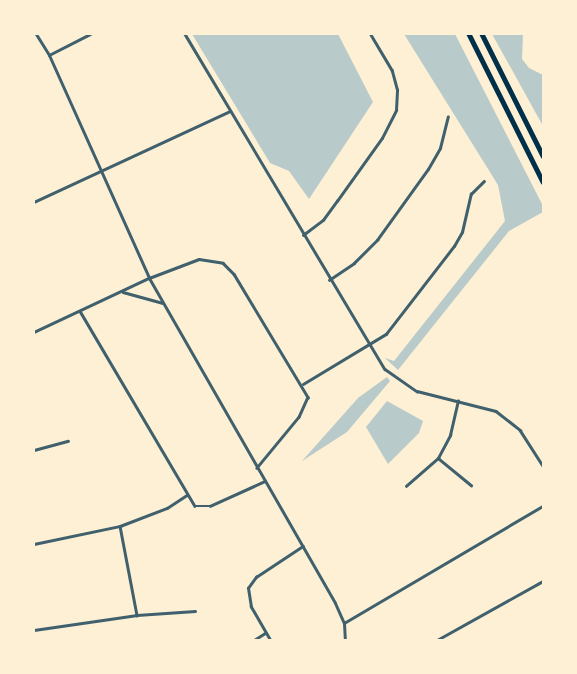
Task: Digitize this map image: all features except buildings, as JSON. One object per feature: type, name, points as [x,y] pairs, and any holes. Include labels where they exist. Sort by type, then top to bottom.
[{"type":"highway","points":[[482,34],[543,156]]},
{"type":"highway","points":[[470,35],[543,182]]},
{"type":"street","points":[[36,34],[49,55],[149,278],[344,623],[345,640]]},
{"type":"street","points":[[49,55],[90,34]]},
{"type":"street","points":[[185,34],[329,280],[369,346],[386,369],[403,383],[418,391],[490,409],[510,420],[530,443],[543,466]]},
{"type":"street","points":[[303,235],[323,220],[336,203],[382,138],[396,110],[397,90],[392,71],[370,34]]},
{"type":"street","points":[[34,202],[230,111]]},
{"type":"street","points":[[329,280],[354,263],[382,232],[428,169],[440,148],[448,117]]},
{"type":"street","points":[[303,384],[369,346],[386,334],[454,246],[462,232],[471,194],[484,181]]},
{"type":"street","points":[[34,332],[149,278],[199,259],[223,264],[234,274],[303,384],[308,397],[299,417],[257,468]]},
{"type":"street","points":[[122,291],[163,302]]},
{"type":"street","points":[[80,311],[195,506],[201,508],[265,481]]},
{"type":"street","points":[[406,486],[438,458],[450,435],[458,401]]},
{"type":"street","points":[[34,450],[68,441]]},
{"type":"street","points":[[438,458],[470,485]]},
{"type":"street","points":[[34,544],[120,526],[167,508],[187,495]]},
{"type":"street","points":[[344,623],[543,506]]},
{"type":"street","points":[[120,526],[137,615]]},
{"type":"street","points":[[270,640],[251,607],[248,588],[256,576],[302,546]]},
{"type":"street","points":[[437,640],[543,581]]},
{"type":"street","points":[[34,630],[137,615],[196,611]]},
{"type":"street","points":[[254,640],[265,633]]},
{"type":"shaded area","points":[[192,34],[338,34],[373,102],[309,199],[289,171],[270,163]]},
{"type":"shaded area","points":[[404,34],[455,34],[543,206],[543,212],[509,231],[398,370],[385,358],[394,361],[505,221],[498,185]]},
{"type":"shaded area","points":[[492,34],[523,34],[522,59],[529,68],[543,75],[543,126]]},
{"type":"shaded area","points":[[387,377],[390,381],[347,432],[302,461],[358,398]]},
{"type":"shaded area","points":[[387,401],[423,421],[419,433],[388,464],[366,427]]}]
